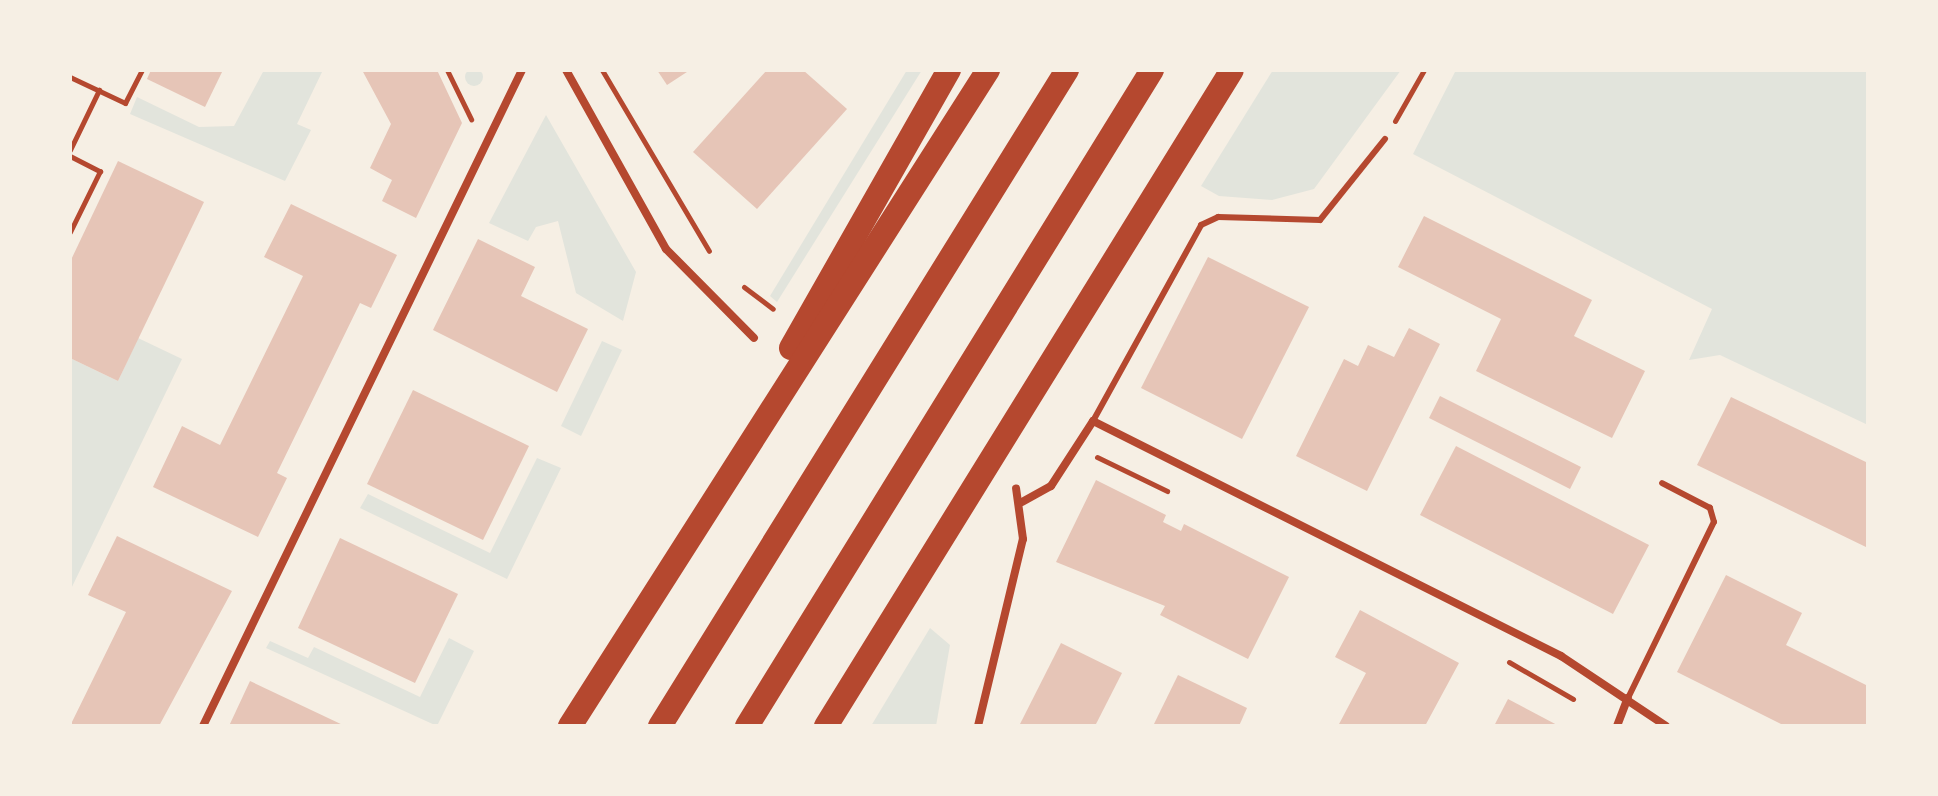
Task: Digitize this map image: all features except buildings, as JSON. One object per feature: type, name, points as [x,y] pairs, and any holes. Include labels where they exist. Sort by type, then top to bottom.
[{"type":"highway","points":[[622,641],[949,70]]},
{"type":"highway","points":[[570,726],[988,70]]},
{"type":"highway","points":[[660,726],[1067,70]]},
{"type":"highway","points":[[826,726],[1232,70]]},
{"type":"highway","points":[[747,726],[1151,71]]},
{"type":"street","points":[[203,726],[522,70]]},
{"type":"street","points":[[566,70],[666,249],[754,338]]},
{"type":"street","points":[[1022,502],[1057,479],[1093,421],[1561,656],[1666,726]]},
{"type":"street","points":[[978,726],[1023,539],[1022,502],[1016,488]]},
{"type":"street","points":[[1617,726],[1628,698]]},
{"type":"lane","points":[[1093,421],[1201,225],[1218,217],[1320,220],[1385,139]]},
{"type":"lane","points":[[1628,698],[1714,522],[1710,508],[1662,483]]},
{"type":"path","points":[[70,77],[125,103],[142,70]]},
{"type":"path","points":[[447,70],[471,119]]},
{"type":"path","points":[[602,70],[679,211],[717,260]]},
{"type":"path","points":[[1385,139],[1424,70]]},
{"type":"path","points":[[70,150],[99,90]]},
{"type":"path","points":[[70,156],[100,171],[70,232]]},
{"type":"path","points":[[738,282],[773,309]]},
{"type":"shaded area","points":[[474,68],[483,77],[474,86],[465,77]]},
{"type":"shaded area","points":[[264,70],[323,70],[297,124],[311,130],[285,181],[130,114],[137,97],[199,127],[234,126]]},
{"type":"shaded area","points":[[907,70],[922,70],[777,302],[770,296]]},
{"type":"shaded area","points":[[1273,70],[1401,70],[1314,189],[1272,200],[1219,196],[1201,186]]},
{"type":"shaded area","points":[[1456,70],[1868,70],[1868,425],[1720,355],[1689,360],[1712,309],[1413,154]]},
{"type":"shaded area","points":[[546,115],[636,272],[623,321],[576,293],[558,221],[536,227],[528,241],[489,223]]},
{"type":"shaded area","points":[[138,338],[182,359],[70,591],[70,358],[118,381]]},
{"type":"shaded area","points":[[602,341],[622,350],[581,436],[561,426]]},
{"type":"shaded area","points":[[537,458],[561,468],[507,579],[360,508],[368,494],[490,553]]},
{"type":"shaded area","points":[[930,628],[950,645],[936,726],[871,726]]},
{"type":"shaded area","points":[[449,638],[474,651],[437,726],[266,648],[270,641],[308,658],[314,647],[420,697]]}]
